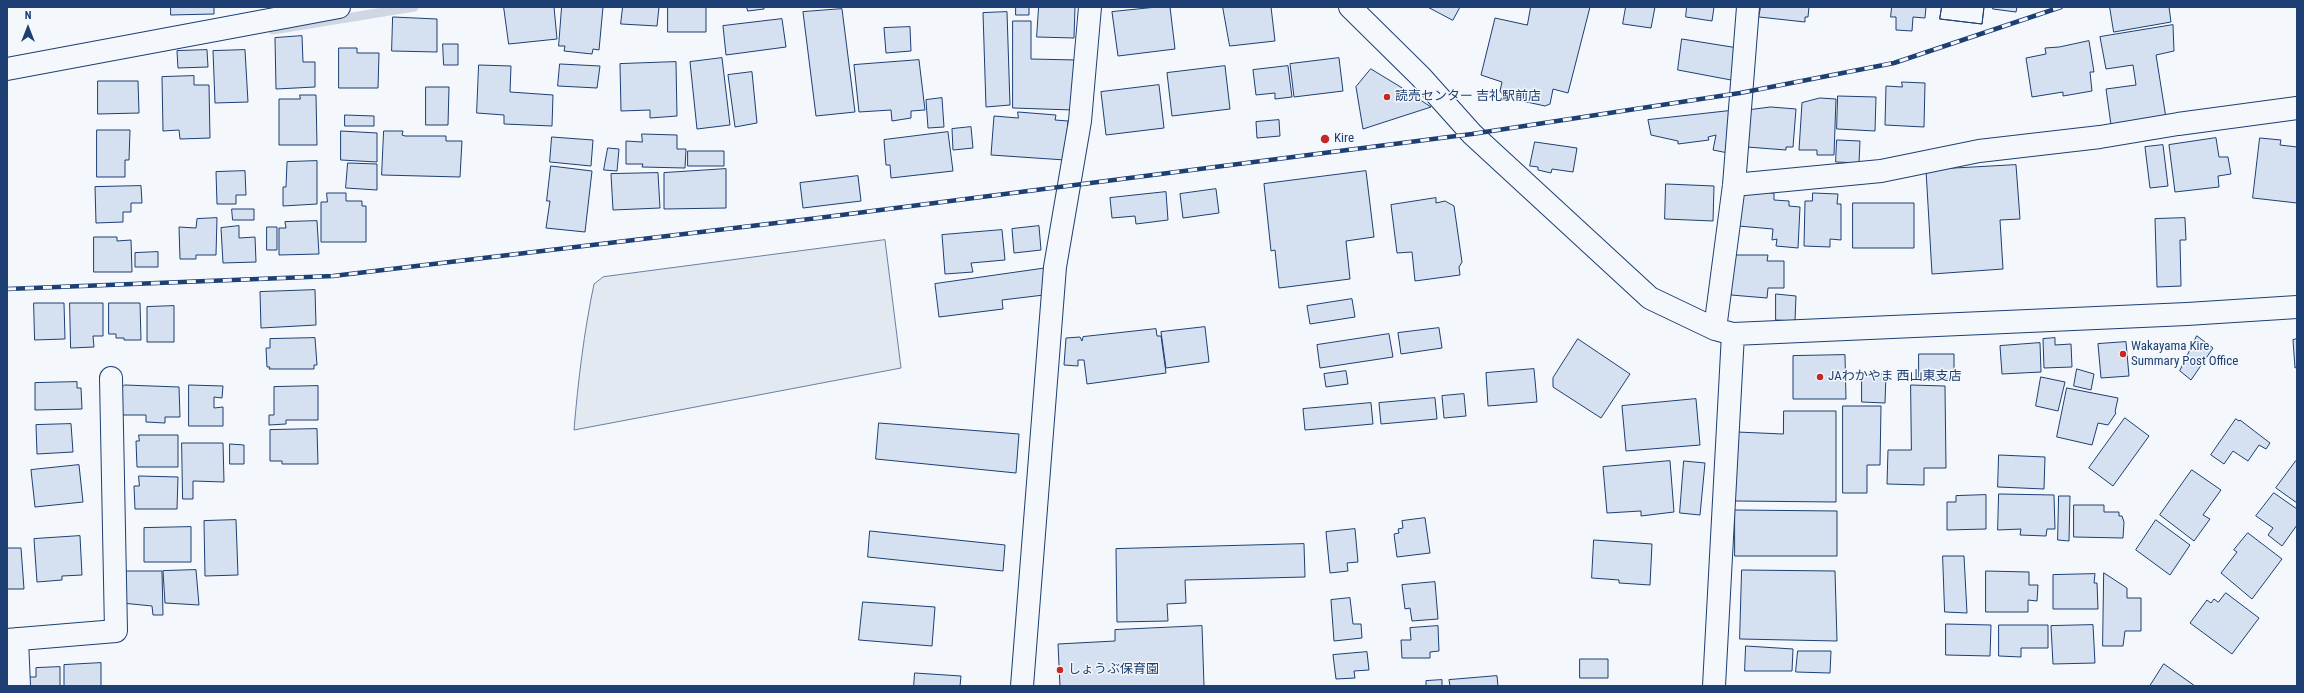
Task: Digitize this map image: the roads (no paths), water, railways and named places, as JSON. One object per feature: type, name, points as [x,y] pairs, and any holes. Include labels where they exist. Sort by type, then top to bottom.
[{"type":"street","points":[[7,69],[243,16],[339,7]]},
{"type":"street","points":[[1022,686],[1055,267],[1080,121],[1090,7]]},
{"type":"street","points":[[1350,7],[1421,77],[1472,134],[1650,298],[1724,331],[2179,314],[2297,307]]},
{"type":"street","points":[[1714,686],[1724,331],[1748,7]]},
{"type":"street","points":[[1734,184],[1881,171],[1979,151],[2100,137],[2178,124],[2297,108]]},
{"type":"street","points":[[19,686],[12,639],[116,631],[111,378]]},
{"type":"waterway","points":[[273,30],[414,7]]},
{"type":"railway","points":[[7,289],[333,276],[818,218],[1472,134],[1740,93],[1894,63],[2061,7]]},
{"type":"place","name":"読売センター 吉礼駅前店","points":[[1387,97]]},
{"type":"place","name":"Kire","points":[[1325,139]]},
{"type":"place","name":"Wakayama Kire Summary Post Office","points":[[2123,354]]},
{"type":"place","name":"JAわかやま 西山東支店","points":[[1820,377]]},
{"type":"place","name":"しょうぶ保育園","points":[[1060,670]]}]
